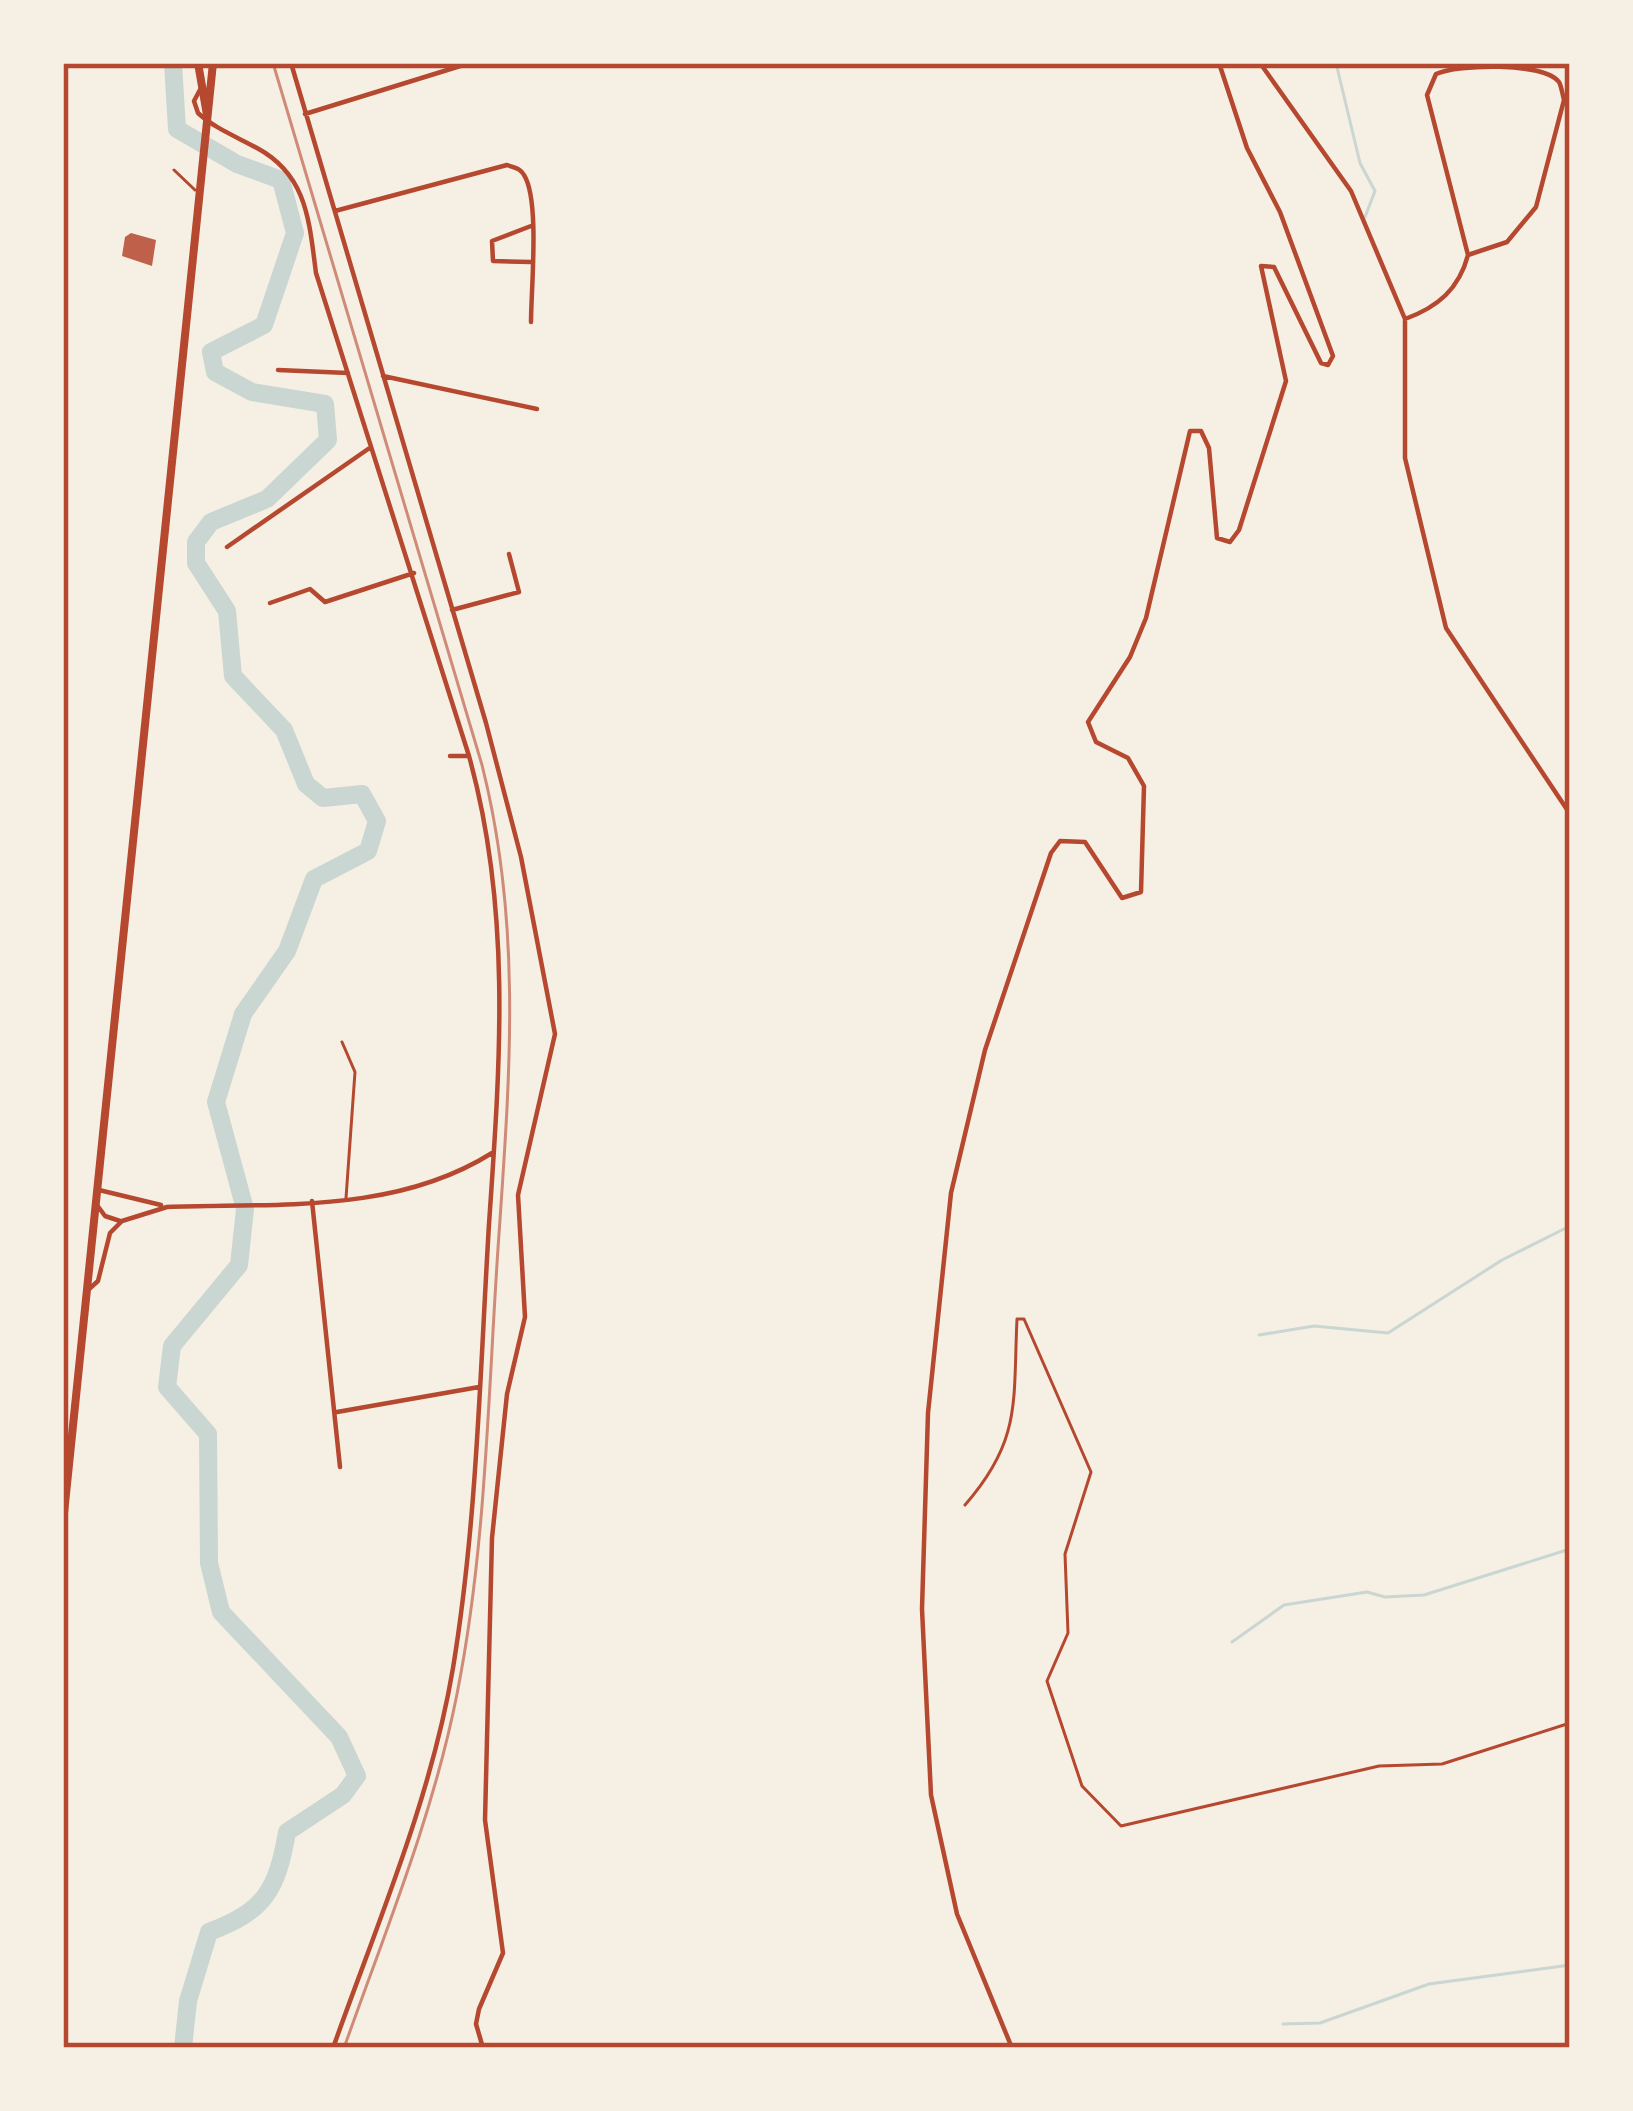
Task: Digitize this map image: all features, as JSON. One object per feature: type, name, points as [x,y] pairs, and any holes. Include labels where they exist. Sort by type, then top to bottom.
[{"type":"main road","points":[[198,63],[208,122]]},
{"type":"main road","points":[[63,1523],[213,63]]},
{"type":"street","points":[[291,63],[521,857],[555,1034],[518,1196],[525,1317],[507,1394],[492,1538],[484,1804],[502,1953],[479,2009],[483,2048]]},
{"type":"street","points":[[305,114],[470,63]]},
{"type":"street","points":[[1012,2048],[957,1913],[931,1795],[922,1609],[938,1285],[951,1192],[985,1051],[1051,853],[1060,841],[1084,842],[1122,898],[1141,892],[1144,786],[1128,758],[1096,742],[1088,722],[1130,657],[1146,618],[1184,438],[1190,431],[1201,431],[1209,448],[1217,538],[1230,542],[1239,530],[1286,381],[1261,266],[1274,267],[1321,363],[1328,365],[1334,356],[1287,229],[1246,148],[1219,63]]},
{"type":"street","points":[[1260,63],[1351,191],[1406,319],[1405,458],[1446,628],[1570,814]]},
{"type":"street","points":[[1406,319],[1431,310],[1461,280],[1468,255],[1427,95],[1436,74],[1453,66],[1544,71],[1560,83],[1564,100],[1536,207],[1507,242],[1468,255]]},
{"type":"street","points":[[208,122],[272,156],[294,175],[309,221],[316,272],[414,573],[488,822],[498,895],[502,1011],[495,1151],[452,1670],[420,1802],[333,2048]]},
{"type":"street","points":[[335,211],[507,165],[526,177],[531,322]]},
{"type":"street","points":[[531,226],[492,241],[493,261],[531,262]]},
{"type":"street","points":[[278,370],[348,373]]},
{"type":"street","points":[[383,376],[537,409]]},
{"type":"street","points":[[226,547],[371,447]]},
{"type":"street","points":[[452,610],[519,592],[508,554]]},
{"type":"street","points":[[270,603],[310,590],[325,602],[414,573]]},
{"type":"street","points":[[451,756],[469,756]]},
{"type":"street","points":[[98,1205],[105,1216],[122,1221],[166,1207],[389,1198],[468,1168],[495,1151]]},
{"type":"street","points":[[99,1190],[166,1207]]},
{"type":"street","points":[[88,1290],[98,1281],[110,1233],[131,1210],[125,1195]]},
{"type":"street","points":[[312,1202],[340,1467]]},
{"type":"street","points":[[334,1413],[479,1387]]},
{"type":"lane","points":[[174,170],[201,196]]},
{"type":"lane","points":[[342,1042],[356,1072],[346,1200]]},
{"type":"path","points":[[965,1504],[994,1472],[1012,1432],[1017,1319],[1024,1319],[1091,1472],[1065,1554],[1068,1633],[1047,1681],[1082,1786],[1120,1826],[1378,1766],[1442,1764],[1570,1724]]},
{"type":"building","points":[[131,233],[156,240],[152,266],[122,256],[125,237]]},
{"type":"waterway","points":[[173,63],[177,129],[237,164],[281,180],[295,233],[264,325],[211,352],[215,372],[252,392],[325,404],[328,440],[267,499],[211,522],[196,542],[196,563],[227,611],[233,676],[284,730],[306,784],[323,798],[362,794],[377,821],[368,851],[314,879],[287,951],[243,1014],[216,1102],[245,1209],[239,1265],[172,1346],[167,1387],[208,1434],[209,1563],[221,1612],[339,1737],[357,1776],[343,1795],[287,1832],[273,1884],[256,1906],[209,1932],[188,2001],[183,2048]]},
{"type":"waterway","points":[[1336,63],[1360,163],[1375,191],[1365,217]]},
{"type":"waterway","points":[[1259,1335],[1314,1326],[1388,1333],[1502,1260],[1570,1226]]},
{"type":"waterway","points":[[1232,1642],[1284,1605],[1367,1592],[1385,1597],[1424,1595],[1570,1549]]},
{"type":"waterway","points":[[1283,2024],[1320,2023],[1429,1984],[1570,1965]]},
{"type":"railway","points":[[273,63],[482,765],[495,824],[508,941],[507,1115],[485,1465],[467,1637],[435,1784],[344,2048]]}]
